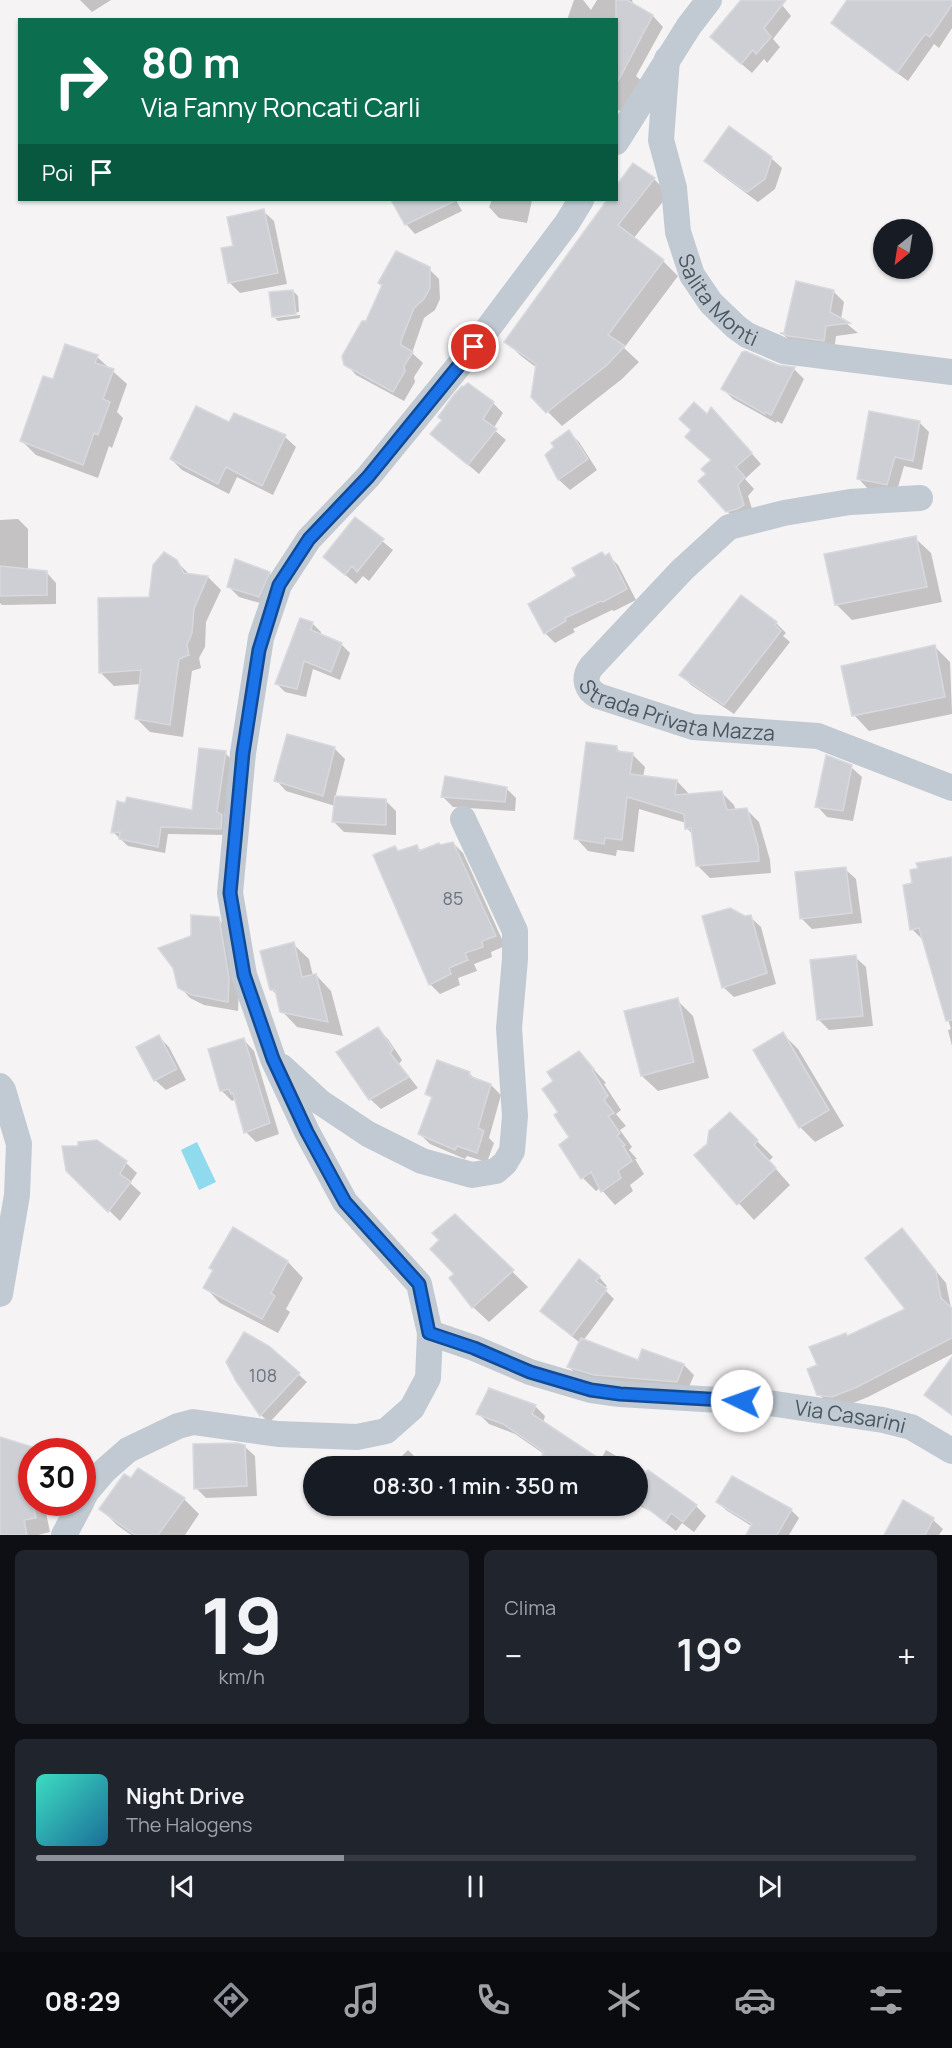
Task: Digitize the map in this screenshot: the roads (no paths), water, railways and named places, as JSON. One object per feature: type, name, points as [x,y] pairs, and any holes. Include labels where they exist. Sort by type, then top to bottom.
[{"type":"street","points":[[618,139],[688,26],[709,0]]},
{"type":"street","name":"Salita Monti","points":[[667,59],[662,140],[674,188],[678,232],[692,275],[711,303],[747,335],[784,351],[952,372]]},
{"type":"street","points":[[96,1480],[128,1450],[178,1426],[193,1422],[278,1434],[357,1437],[386,1431],[412,1408],[428,1378],[429,1333],[419,1284],[345,1202],[307,1132],[273,1059],[244,975],[230,893],[243,753],[259,650],[279,585],[309,539],[368,477],[474,347],[567,224],[580,201]]},
{"type":"street","name":"Strada Privata Mazza","points":[[920,498],[850,502],[784,513],[729,527],[682,570],[588,670],[586,680],[589,689],[598,696],[693,727],[818,736],[952,788]]},
{"type":"street","points":[[273,1059],[320,1102],[368,1134],[422,1161],[472,1175],[496,1171],[505,1163],[512,1151],[515,1116],[509,1028],[515,931],[463,819]]},
{"type":"street","points":[[0,1086],[19,1144],[17,1195],[0,1294]]},
{"type":"street","name":"Via Casarini","points":[[429,1333],[474,1348],[530,1372],[591,1390],[620,1394],[769,1403],[883,1420],[911,1427],[952,1451]]},
{"type":"street","points":[[64,1535],[74,1516]]},
{"type":"water","points":[[197,1142],[216,1182],[199,1190],[181,1150]]}]
